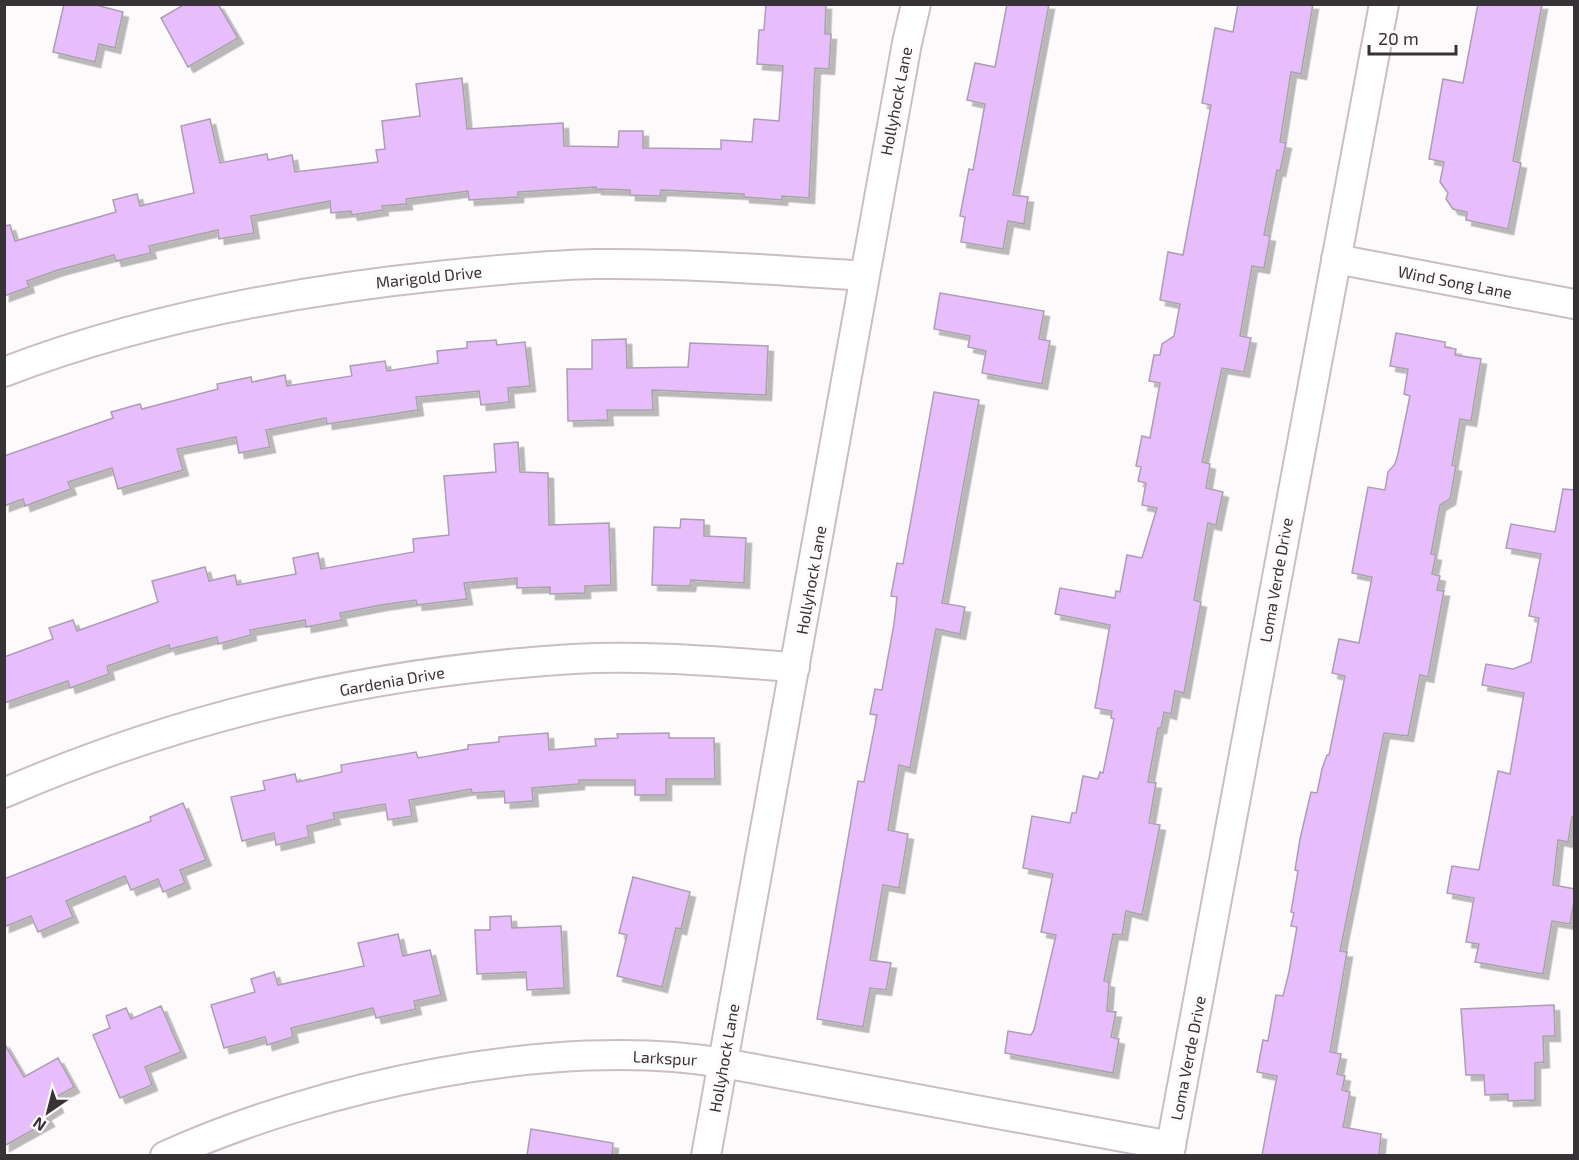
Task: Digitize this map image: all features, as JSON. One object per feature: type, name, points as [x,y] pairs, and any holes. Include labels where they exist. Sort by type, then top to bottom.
[{"type":"street","name":"Hollyhock Lane","points":[[706,1155],[864,276],[916,4]]},
{"type":"street","name":"Loma Verde Drive","points":[[1170,1151],[1384,4]]},
{"type":"street","name":"Wind Song Lane","points":[[1336,259],[1575,304]]},
{"type":"street","name":"Marigold Drive","points":[[4,372],[111,337],[196,315],[384,281],[490,270],[595,264],[706,267],[864,276]]},
{"type":"street","name":"Gardenia Drive","points":[[4,793],[61,768],[149,737],[234,712],[390,679],[574,659],[665,658],[795,667]]},
{"type":"street","name":"Larkspur","points":[[165,1155],[250,1122],[331,1098],[454,1071],[583,1057],[644,1055],[692,1058],[723,1063],[1170,1151]]},
{"type":"building","points":[[64,4],[92,4],[123,12],[115,48],[99,44],[95,62],[53,52]]},
{"type":"building","points":[[185,4],[218,4],[238,38],[188,67],[161,18]]},
{"type":"building","points":[[766,4],[826,4],[825,34],[831,34],[829,69],[815,68],[809,198],[782,196],[782,200],[744,197],[744,194],[661,190],[660,196],[630,195],[630,190],[596,189],[596,187],[518,192],[518,197],[469,200],[468,191],[406,199],[407,204],[382,206],[383,210],[352,215],[351,211],[331,213],[330,201],[251,216],[254,233],[219,239],[218,230],[149,246],[151,253],[116,261],[114,255],[58,270],[27,281],[29,287],[4,296],[4,226],[10,225],[15,241],[116,212],[113,200],[137,194],[140,206],[194,193],[181,126],[210,119],[220,163],[267,154],[268,160],[292,155],[295,172],[378,162],[376,150],[385,149],[382,121],[420,116],[416,84],[462,78],[467,129],[563,123],[564,146],[618,147],[619,131],[643,131],[643,148],[721,149],[721,140],[752,142],[754,119],[779,121],[783,66],[757,64],[759,30],[764,30]]},
{"type":"building","points":[[1007,4],[1049,4],[1013,195],[1028,197],[1024,224],[1008,221],[1003,249],[961,242],[965,217],[960,216],[969,169],[973,170],[985,104],[967,100],[975,63],[995,67]]},
{"type":"building","points":[[1238,4],[1313,4],[1301,74],[1291,72],[1280,142],[1286,143],[1280,171],[1277,170],[1264,235],[1270,236],[1264,268],[1252,266],[1240,336],[1251,338],[1244,372],[1222,368],[1202,462],[1210,464],[1206,488],[1223,492],[1216,525],[1208,523],[1194,600],[1201,602],[1184,693],[1175,691],[1171,714],[1164,712],[1161,728],[1158,728],[1148,782],[1156,783],[1149,823],[1160,825],[1142,915],[1126,911],[1122,935],[1113,934],[1104,981],[1109,982],[1107,1011],[1116,1012],[1111,1037],[1119,1039],[1113,1073],[1005,1053],[1008,1031],[1031,1035],[1034,1030],[1056,935],[1041,932],[1053,874],[1023,868],[1032,816],[1070,823],[1072,813],[1076,813],[1083,776],[1098,779],[1100,772],[1103,773],[1114,719],[1111,718],[1112,711],[1095,708],[1110,625],[1055,614],[1060,588],[1115,598],[1116,591],[1120,592],[1127,555],[1142,558],[1157,508],[1142,505],[1146,483],[1138,481],[1141,467],[1136,466],[1142,436],[1150,438],[1160,383],[1149,381],[1154,355],[1160,355],[1162,344],[1174,336],[1180,304],[1160,300],[1168,252],[1183,255],[1211,105],[1202,103],[1215,28],[1233,32]]},
{"type":"building","points":[[1478,4],[1542,4],[1513,161],[1521,163],[1508,229],[1466,220],[1467,212],[1453,209],[1446,199],[1448,193],[1440,182],[1444,162],[1429,159],[1443,79],[1463,83]]},
{"type":"building","points":[[940,293],[1044,311],[1039,339],[1050,341],[1042,384],[982,373],[986,351],[968,347],[970,336],[934,329]]},
{"type":"building","points":[[1396,333],[1445,342],[1445,347],[1456,349],[1455,355],[1481,359],[1471,421],[1460,419],[1452,465],[1456,466],[1450,499],[1440,505],[1431,554],[1436,555],[1432,574],[1440,576],[1437,590],[1444,591],[1428,677],[1420,675],[1408,736],[1384,733],[1340,951],[1347,952],[1330,1052],[1341,1054],[1337,1074],[1345,1076],[1342,1090],[1350,1092],[1343,1127],[1381,1134],[1379,1155],[1262,1155],[1277,1076],[1257,1072],[1263,1040],[1268,1041],[1276,995],[1283,996],[1289,972],[1297,927],[1291,926],[1294,913],[1291,912],[1298,871],[1295,870],[1300,839],[1311,792],[1317,793],[1322,769],[1329,755],[1345,676],[1332,673],[1339,639],[1359,643],[1372,577],[1352,573],[1368,487],[1385,490],[1388,472],[1395,464],[1398,454],[1410,396],[1404,394],[1408,369],[1390,366]]},
{"type":"building","points":[[626,339],[627,368],[688,367],[690,343],[768,346],[766,395],[652,390],[653,410],[607,410],[608,420],[568,421],[567,369],[592,369],[592,340]]},
{"type":"building","points":[[496,340],[497,345],[525,342],[530,386],[508,388],[509,402],[481,405],[479,391],[416,397],[418,410],[327,424],[326,418],[266,430],[270,447],[239,453],[236,437],[177,449],[183,470],[118,489],[112,468],[68,482],[71,489],[25,506],[23,499],[4,506],[4,456],[113,418],[111,412],[140,404],[142,409],[218,389],[217,384],[251,377],[252,382],[285,375],[287,386],[352,376],[350,366],[385,361],[387,371],[438,363],[437,351],[467,348],[467,342]]},
{"type":"building","points":[[934,392],[979,400],[942,603],[965,607],[960,634],[936,629],[910,768],[899,765],[888,830],[908,834],[899,888],[883,885],[870,960],[891,963],[886,990],[870,988],[863,1027],[817,1019],[858,781],[864,782],[877,715],[870,714],[875,689],[882,690],[894,624],[897,597],[891,596],[897,563],[903,564]]},
{"type":"building","points":[[518,442],[520,472],[548,473],[549,525],[609,523],[611,585],[585,586],[585,593],[550,594],[550,587],[517,588],[517,578],[464,583],[467,599],[417,605],[416,600],[381,605],[340,613],[342,620],[306,627],[305,620],[250,630],[251,635],[218,644],[217,637],[170,649],[169,645],[107,666],[109,674],[70,688],[68,681],[4,703],[4,657],[53,639],[49,628],[73,620],[77,631],[158,602],[152,581],[205,567],[209,581],[235,575],[237,585],[296,574],[293,558],[318,553],[321,569],[414,552],[413,539],[449,535],[444,476],[496,472],[494,444]]},
{"type":"building","points":[[1563,489],[1575,490],[1575,818],[1572,817],[1568,842],[1558,840],[1553,885],[1575,889],[1575,896],[1570,924],[1552,921],[1543,974],[1475,962],[1479,944],[1466,942],[1474,898],[1447,893],[1452,866],[1479,870],[1498,771],[1510,774],[1524,693],[1482,685],[1486,664],[1513,669],[1531,662],[1539,618],[1529,616],[1541,554],[1506,548],[1511,524],[1555,532]]},
{"type":"building","points":[[681,519],[704,520],[704,536],[746,538],[744,583],[691,580],[690,586],[652,585],[654,527],[680,528]]},
{"type":"building","points":[[548,733],[549,750],[596,746],[595,739],[618,738],[617,734],[669,733],[669,738],[714,738],[715,779],[666,779],[666,795],[635,795],[635,780],[579,780],[579,784],[532,788],[533,801],[505,803],[504,791],[472,793],[471,789],[409,800],[412,816],[388,820],[385,804],[333,813],[335,819],[307,826],[309,837],[276,845],[274,833],[242,841],[231,797],[265,790],[263,781],[295,774],[297,782],[342,772],[341,765],[416,752],[418,758],[468,749],[468,745],[499,742],[499,737]]},
{"type":"building","points":[[183,803],[206,860],[180,870],[185,883],[163,892],[158,879],[131,890],[125,876],[66,901],[73,917],[38,932],[31,916],[4,927],[4,879],[151,821],[150,817]]},
{"type":"building","points":[[633,877],[690,892],[681,929],[676,928],[662,987],[617,976],[627,935],[619,933]]},
{"type":"building","points":[[511,916],[512,928],[561,926],[564,988],[527,990],[526,972],[477,974],[475,930],[490,930],[490,917]]},
{"type":"building","points":[[398,934],[403,956],[430,950],[441,995],[414,1001],[416,1009],[376,1018],[373,1008],[291,1028],[293,1037],[267,1045],[265,1037],[224,1048],[211,1005],[255,992],[251,979],[274,972],[278,985],[364,966],[358,943]]},
{"type":"building","points":[[1554,1005],[1555,1036],[1543,1036],[1544,1062],[1535,1063],[1535,1100],[1508,1101],[1508,1094],[1485,1095],[1484,1075],[1466,1075],[1461,1009]]},
{"type":"building","points":[[161,1006],[181,1052],[145,1067],[152,1085],[120,1098],[93,1035],[110,1028],[106,1016],[126,1008],[131,1019]]},
{"type":"building","points":[[4,1043],[24,1077],[58,1058],[74,1087],[54,1098],[58,1107],[45,1115],[49,1121],[4,1146]]},
{"type":"building","points":[[531,1129],[613,1143],[612,1155],[527,1155]]}]
